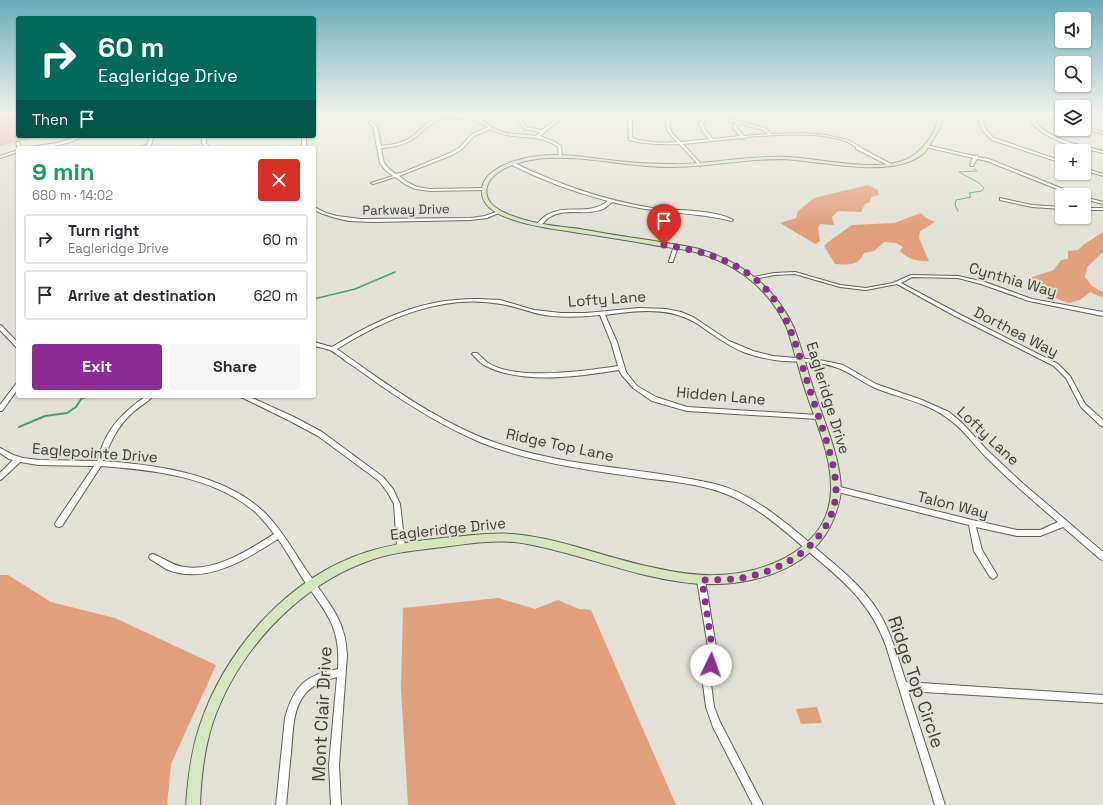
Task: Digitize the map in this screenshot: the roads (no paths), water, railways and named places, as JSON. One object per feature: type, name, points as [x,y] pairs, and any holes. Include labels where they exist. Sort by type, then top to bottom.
[{"type":"main road","points":[[484,189],[486,183],[493,174],[511,164],[536,157],[561,156],[642,165],[700,165],[773,158],[800,159],[858,165],[904,162],[922,153]]},
{"type":"main road","name":"Eagleridge Drive","points":[[193,805],[194,782],[199,751],[206,726],[221,690],[254,638],[278,612],[312,585],[359,560],[401,547],[473,539],[509,537],[559,547],[669,576],[702,580],[740,578],[758,574],[788,561],[809,547],[824,528],[831,516],[836,489],[830,458],[800,360],[784,314],[769,293],[754,278],[722,259],[694,250],[538,225],[518,220],[499,212],[487,201],[484,189]]},
{"type":"street","points":[[0,157],[13,153]]},
{"type":"street","points":[[380,153],[382,163],[396,177],[412,186],[425,189],[484,189]]},
{"type":"street","points":[[373,183],[396,177],[455,153]]},
{"type":"street","points":[[689,153],[700,165]]},
{"type":"street","points":[[868,153],[890,164]]},
{"type":"street","points":[[959,153],[991,161],[1058,188]]},
{"type":"street","points":[[1033,153],[1055,160]]},
{"type":"street","points":[[972,165],[976,156]]},
{"type":"street","points":[[511,164],[543,179],[612,200],[665,210],[716,216],[731,220]]},
{"type":"street","points":[[1091,171],[1103,175]]},
{"type":"street","points":[[1001,199],[1032,206],[1055,208]]},
{"type":"street","points":[[538,225],[545,217],[552,213],[566,211],[593,211],[605,207],[612,200]]},
{"type":"street","points":[[1091,200],[1103,203]]},
{"type":"street","name":"Parkway Drive","points":[[316,209],[339,217],[369,221],[471,219],[486,217],[499,212]]},
{"type":"street","points":[[1091,209],[1103,209]]},
{"type":"street","points":[[671,261],[676,247]]},
{"type":"street","name":"Cynthia Way","points":[[754,278],[774,274],[806,275],[834,285],[858,288],[879,288],[898,283],[908,277],[914,276],[963,278],[983,283],[1031,300],[1103,314]]},
{"type":"street","name":"Dorthea Way","points":[[898,283],[956,315],[1056,365],[1068,377],[1083,405],[1103,424]]},
{"type":"street","name":"Lofty Lane","points":[[333,349],[379,322],[420,307],[447,301],[494,302],[532,311],[557,314],[602,314],[640,308],[673,312],[699,322],[722,339],[745,351],[769,358],[820,361],[839,366],[873,384],[926,403],[946,414],[960,424],[990,457],[1103,557]]},
{"type":"street","name":"Hidden Lane","points":[[602,314],[614,342],[621,368],[630,382],[644,394],[679,408],[818,417]]},
{"type":"street","points":[[0,327],[16,344]]},
{"type":"street","name":"Ridge Top Lane","points":[[316,345],[333,349],[439,419],[485,441],[519,453],[701,484],[728,491],[757,507],[809,547]]},
{"type":"street","points":[[475,354],[481,361],[489,366],[527,374],[565,375],[621,368]]},
{"type":"street","points":[[0,409],[16,388]]},
{"type":"street","points":[[59,524],[99,464],[110,436],[118,424],[129,412],[147,398]]},
{"type":"street","points":[[247,398],[320,434],[381,478],[391,490],[397,504],[401,547]]},
{"type":"street","name":"Eaglepointe Drive","points":[[0,450],[18,460],[33,462],[99,464],[158,470],[208,481],[228,490],[248,503],[270,523],[312,585]]},
{"type":"street","points":[[0,477],[18,460]]},
{"type":"street","name":"Talon Way","points":[[836,489],[1017,533],[1028,534],[1047,531],[1064,523]]},
{"type":"street","points":[[972,523],[978,551],[993,575]]},
{"type":"street","points":[[153,557],[162,564],[178,569],[188,571],[211,569],[236,561],[279,535]]},
{"type":"street","name":"Ridge Top Circle","points":[[809,547],[846,579],[868,603],[884,630],[940,805]]},
{"type":"street","points":[[702,580],[712,647],[712,658],[707,684],[710,707],[716,724],[758,805]]},
{"type":"street","name":"Mont Clair Drive","points":[[312,585],[330,610],[339,628],[342,646],[342,672],[334,765],[336,805]]},
{"type":"street","points":[[281,805],[290,718],[294,705],[300,692],[315,679],[342,672]]},
{"type":"street","points":[[903,686],[1103,699]]},
{"type":"waterway","points":[[958,211],[955,205],[956,200],[971,197],[969,193],[982,191],[984,188],[979,183],[959,172],[977,171],[974,169]]},
{"type":"waterway","points":[[316,299],[355,289],[395,272]]},
{"type":"waterway","points":[[19,427],[45,416],[67,413],[76,407],[83,398]]}]
